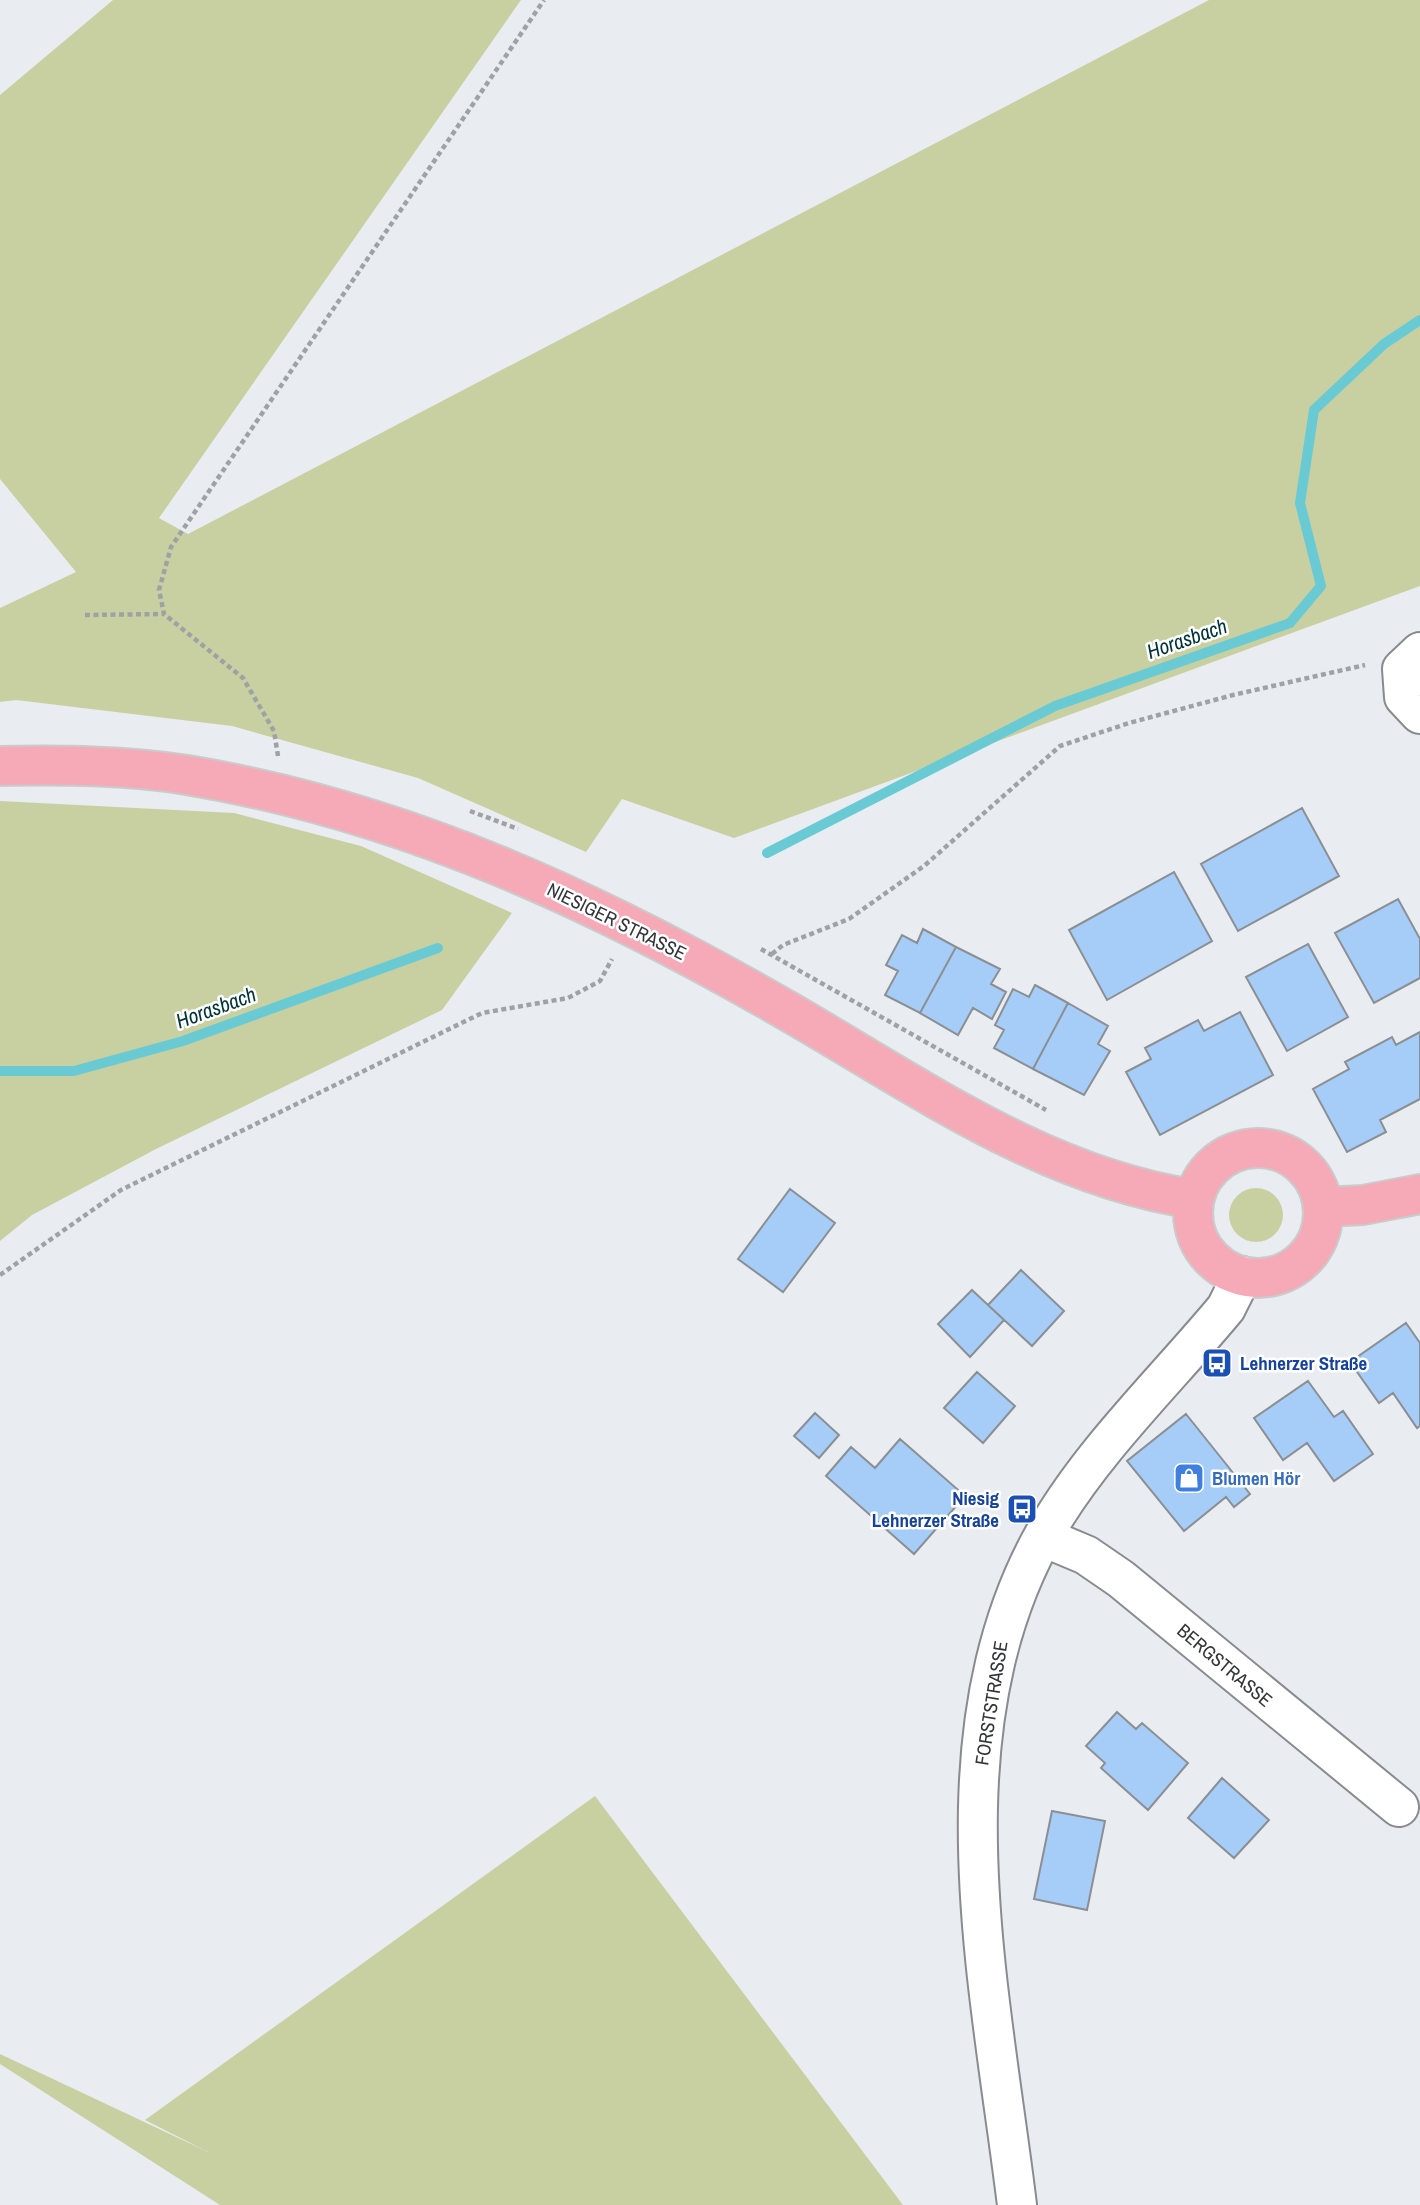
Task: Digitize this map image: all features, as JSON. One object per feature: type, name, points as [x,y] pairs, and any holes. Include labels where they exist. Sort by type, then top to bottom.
[{"type":"main road","name":"NIESIGER STRASSE","points":[[0,766],[111,768],[172,774],[271,792],[426,836],[503,865],[709,965],[1043,1154],[1117,1184],[1194,1199]]},
{"type":"main road","points":[[1251,1147],[1272,1149],[1299,1163],[1318,1187],[1323,1207],[1321,1227],[1314,1247],[1300,1262],[1272,1275],[1242,1276],[1223,1268],[1208,1255],[1198,1238],[1192,1219],[1194,1199],[1201,1180],[1214,1164],[1231,1153],[1251,1147]]},
{"type":"main road","points":[[1323,1207],[1363,1205],[1420,1194]]},
{"type":"street","points":[[1411,660],[1404,698],[1420,714]]},
{"type":"street","name":"FORSTSTRASSE","points":[[1017,2205],[985,1940],[977,1842],[978,1792],[989,1689],[1000,1634],[1019,1583],[1043,1537],[1085,1474],[1226,1308],[1242,1276]]},
{"type":"street","name":"BERGSTRASSE","points":[[1043,1537],[1086,1555],[1121,1579],[1399,1807]]},
{"type":"path","points":[[271,792],[278,755],[274,731],[243,678],[164,614],[159,590],[171,547],[544,0]]},
{"type":"path","points":[[85,615],[164,614]]},
{"type":"path","points":[[772,954],[783,945],[849,919],[924,866],[1003,792],[1060,746],[1129,723],[1233,695],[1378,662],[1411,660]]},
{"type":"path","points":[[0,1275],[121,1190],[245,1129],[482,1013],[568,998],[600,981],[630,926]]},
{"type":"green space","points":[[113,0],[521,0],[159,518],[188,534],[1209,0],[1420,0],[1420,586],[734,838],[622,799],[586,852],[418,778],[232,726],[16,700],[0,702],[0,608],[76,572],[0,479],[0,95]]},
{"type":"green space","points":[[0,801],[234,813],[361,846],[512,913],[442,1010],[156,1149],[32,1215],[0,1241]]},
{"type":"green space","points":[[1256,1188],[1275,1196],[1283,1215],[1275,1234],[1256,1242],[1237,1234],[1229,1215],[1237,1196]]},
{"type":"green space","points":[[595,1796],[903,2205],[220,2205],[0,2064],[0,2054],[208,2152],[145,2120]]},
{"type":"building","points":[[1302,808],[1339,876],[1238,931],[1201,864]]},
{"type":"building","points":[[1174,872],[1212,941],[1107,1000],[1069,930]]},
{"type":"building","points":[[1398,899],[1420,939],[1420,978],[1374,1003],[1335,933]]},
{"type":"building","points":[[923,929],[956,947],[920,1013],[885,995],[898,971],[886,965],[902,935],[917,943]]},
{"type":"building","points":[[1308,944],[1348,1017],[1287,1051],[1246,977]]},
{"type":"building","points":[[956,947],[1000,969],[991,984],[1006,992],[992,1019],[973,1008],[958,1035],[920,1013]]},
{"type":"building","points":[[1035,985],[1068,1003],[1033,1069],[994,1048],[1004,1030],[995,1025],[1013,989],[1029,997]]},
{"type":"building","points":[[1068,1003],[1108,1026],[1098,1044],[1110,1051],[1084,1095],[1033,1069]]},
{"type":"building","points":[[1240,1012],[1273,1075],[1160,1135],[1126,1072],[1151,1059],[1145,1048],[1198,1020],[1204,1031]]},
{"type":"building","points":[[1420,1032],[1420,1099],[1380,1120],[1386,1132],[1347,1152],[1313,1089],[1349,1069],[1345,1062],[1392,1037],[1396,1045]]},
{"type":"building","points":[[790,1189],[835,1223],[783,1292],[738,1259]]},
{"type":"building","points":[[1021,1270],[1064,1311],[1032,1346],[988,1305]]},
{"type":"building","points":[[972,1290],[1004,1320],[970,1357],[938,1324]]},
{"type":"building","points":[[1406,1323],[1420,1343],[1420,1426],[1417,1428],[1393,1393],[1379,1403],[1350,1362]]},
{"type":"building","points":[[977,1372],[1015,1406],[983,1443],[944,1408]]},
{"type":"building","points":[[1308,1381],[1334,1417],[1343,1411],[1373,1454],[1334,1481],[1307,1443],[1283,1460],[1254,1418]]},
{"type":"building","points":[[815,1413],[839,1435],[819,1458],[794,1436]]},
{"type":"building","name":"Blumen Hör","points":[[1186,1414],[1250,1494],[1234,1507],[1226,1497],[1184,1531],[1127,1461]]},
{"type":"building","points":[[900,1439],[965,1496],[914,1554],[826,1476],[851,1447],[875,1468]]},
{"type":"building","points":[[1117,1712],[1136,1729],[1142,1723],[1188,1763],[1148,1810],[1101,1768],[1105,1763],[1086,1746]]},
{"type":"building","points":[[1222,1778],[1269,1820],[1234,1858],[1188,1818]]},
{"type":"building","points":[[1052,1811],[1105,1821],[1087,1910],[1034,1899]]},
{"type":"waterway","name":"Horasbach","points":[[767,853],[1055,706],[1290,623],[1321,586],[1300,503],[1314,410],[1384,344],[1420,320]]},
{"type":"waterway","name":"Horasbach","points":[[0,1071],[74,1071],[183,1041],[438,948]]},
{"type":"place","name":"Lehnerzer Straße","points":[[1217,1363]]},
{"type":"place","name":"Blumen Hör","points":[[1189,1478]]},
{"type":"place","name":"Niesig Lehnerzer Straße","points":[[1022,1509]]}]
